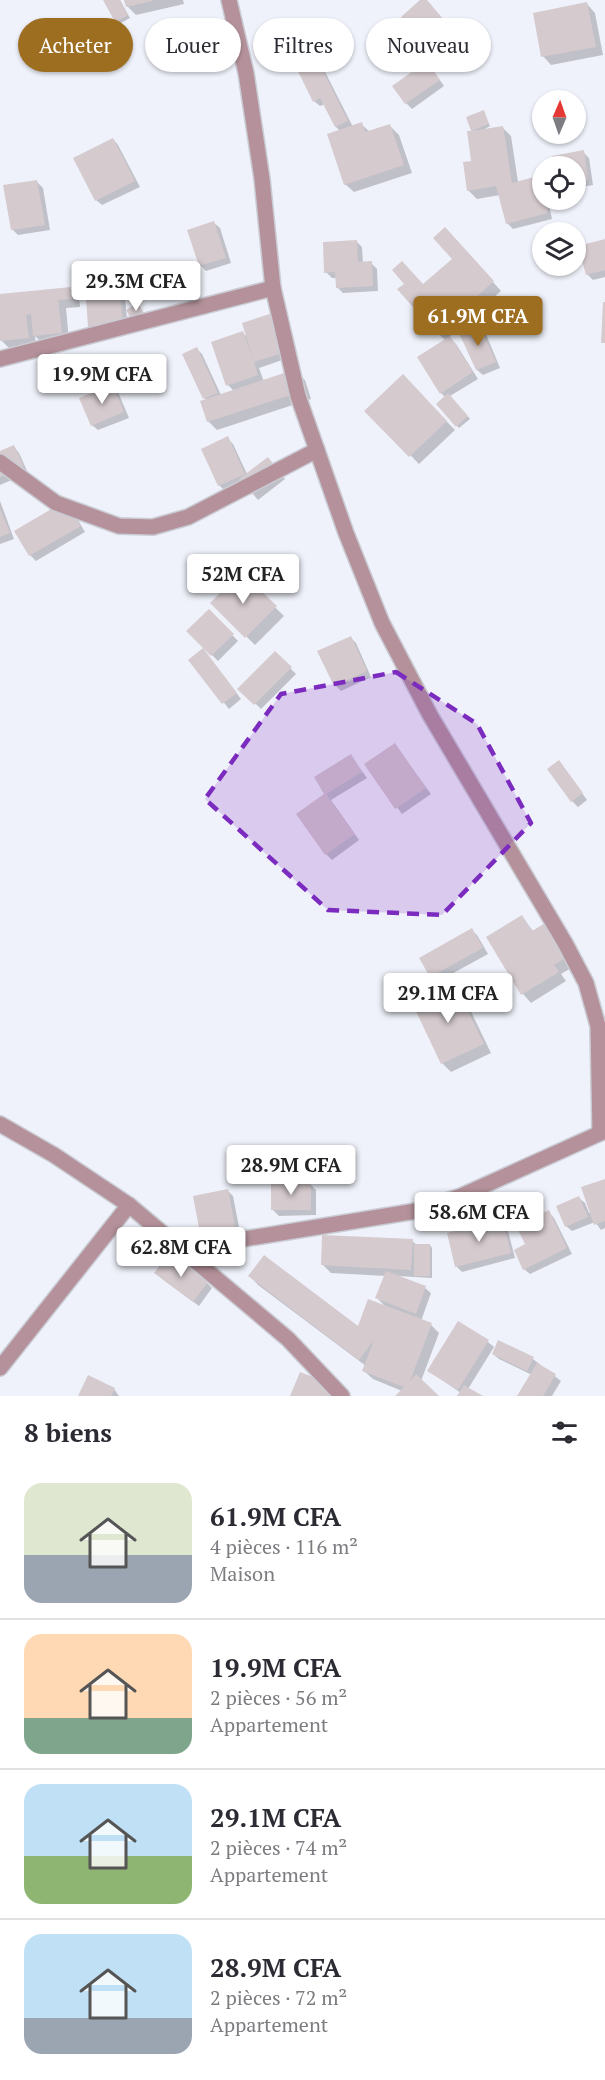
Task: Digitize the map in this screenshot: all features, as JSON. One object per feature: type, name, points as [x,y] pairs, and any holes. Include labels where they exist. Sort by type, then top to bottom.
[{"type":"street","points":[[182,1249],[416,1211],[461,1196],[602,1132],[598,1026],[586,983],[560,933],[430,715],[382,623],[346,533],[298,396],[273,288],[262,179],[246,73],[229,0]]},
{"type":"street","points":[[0,358],[273,288]]},
{"type":"street","points":[[0,462],[56,503],[119,526],[153,527],[188,517],[317,450]]},
{"type":"street","points":[[0,1124],[54,1155],[129,1205],[288,1339],[342,1396]]},
{"type":"street","points":[[0,1368],[129,1205]]},
{"type":"highlighted area","points":[[396,672],[477,724],[531,823],[442,915],[328,910],[205,799],[281,694]]},
{"type":"building","points":[[103,0],[120,0],[128,15],[122,18],[113,18]]},
{"type":"building","points":[[124,0],[152,0],[152,1],[126,7]]},
{"type":"building","points":[[420,0],[427,0],[442,18],[402,18]]},
{"type":"building","points":[[587,2],[596,47],[541,57],[533,13]]},
{"type":"building","points":[[298,72],[324,72],[348,121],[335,127],[320,98],[313,102]]},
{"type":"building","points":[[412,72],[435,72],[440,80],[405,104],[392,86]]},
{"type":"building","points":[[484,110],[489,124],[471,131],[466,117]]},
{"type":"building","points":[[362,122],[365,132],[390,124],[404,165],[344,185],[327,134]]},
{"type":"building","points":[[503,126],[512,183],[532,178],[532,210],[547,210],[548,213],[506,224],[496,186],[467,191],[463,162],[471,161],[467,131]]},
{"type":"building","points":[[113,138],[135,181],[95,201],[73,158]]},
{"type":"building","points":[[584,150],[585,156],[552,156]]},
{"type":"building","points":[[37,180],[45,225],[11,230],[3,185]]},
{"type":"building","points":[[214,221],[226,258],[199,266],[187,230]]},
{"type":"building","points":[[445,227],[494,281],[436,333],[397,289],[404,284],[392,270],[402,261],[423,284],[452,259],[433,238]]},
{"type":"building","points":[[605,239],[605,270],[586,275],[586,244]]},
{"type":"building","points":[[357,240],[358,262],[372,261],[373,286],[336,288],[335,272],[324,273],[323,242]]},
{"type":"building","points":[[118,268],[123,325],[88,327],[84,270]]},
{"type":"building","points":[[71,287],[72,299],[58,300],[62,333],[33,336],[31,314],[26,315],[29,338],[0,341],[0,294]]},
{"type":"building","points":[[603,302],[605,302],[605,343],[601,343]]},
{"type":"building","points":[[138,303],[145,315],[133,322],[126,310]]},
{"type":"building","points":[[276,312],[289,351],[254,362],[258,375],[226,386],[211,342],[243,331],[253,359],[242,323]]},
{"type":"building","points":[[479,324],[496,362],[476,370],[459,333]]},
{"type":"building","points":[[450,336],[473,372],[440,394],[417,357]]},
{"type":"building","points":[[197,347],[218,393],[203,399],[182,354]]},
{"type":"building","points":[[296,369],[303,391],[207,422],[200,401]]},
{"type":"building","points":[[403,374],[447,421],[409,457],[364,411]]},
{"type":"building","points":[[113,385],[124,412],[91,426],[79,398]]},
{"type":"building","points":[[448,393],[468,416],[456,427],[436,404]]},
{"type":"building","points":[[228,436],[245,474],[218,486],[201,449]]},
{"type":"building","points":[[14,445],[24,467],[0,477],[0,451]]},
{"type":"building","points":[[268,457],[280,473],[251,495],[239,479]]},
{"type":"building","points":[[65,501],[81,526],[29,556],[14,531]]},
{"type":"building","points":[[0,508],[10,533],[0,537]]},
{"type":"building","points":[[241,572],[277,606],[245,638],[210,603]]},
{"type":"building","points":[[209,609],[234,634],[211,656],[186,631]]},
{"type":"building","points":[[351,636],[367,671],[334,686],[317,651]]},
{"type":"building","points":[[203,648],[237,693],[222,704],[188,660]]},
{"type":"building","points":[[275,651],[292,667],[254,705],[237,689]]},
{"type":"building","points":[[395,743],[426,788],[395,809],[364,764]]},
{"type":"building","points":[[351,754],[362,772],[326,794],[355,834],[325,855],[296,814],[324,794],[314,777]]},
{"type":"building","points":[[559,760],[583,793],[571,802],[547,769]]},
{"type":"building","points":[[522,915],[532,931],[554,918],[575,952],[554,965],[559,972],[521,995],[486,937]]},
{"type":"building","points":[[472,928],[483,948],[430,977],[419,958]]},
{"type":"building","points":[[454,983],[484,1044],[441,1064],[412,1003]]},
{"type":"building","points":[[605,1179],[605,1221],[594,1225],[581,1187]]},
{"type":"building","points":[[311,1182],[311,1210],[271,1210],[271,1183]]},
{"type":"building","points":[[228,1189],[235,1227],[200,1233],[193,1196]]},
{"type":"building","points":[[579,1196],[588,1217],[565,1227],[556,1206]]},
{"type":"building","points":[[549,1210],[567,1248],[523,1270],[514,1250],[525,1244],[516,1226]]},
{"type":"building","points":[[502,1219],[511,1253],[455,1267],[447,1233]]},
{"type":"building","points":[[322,1235],[413,1239],[411,1270],[321,1265]]},
{"type":"building","points":[[414,1244],[430,1244],[430,1276],[414,1276]]},
{"type":"building","points":[[169,1253],[208,1282],[193,1302],[154,1273]]},
{"type":"building","points":[[264,1255],[358,1326],[368,1299],[432,1323],[410,1381],[416,1374],[439,1396],[395,1396],[404,1387],[362,1371],[374,1340],[359,1360],[248,1276]]},
{"type":"building","points":[[386,1271],[426,1286],[416,1314],[375,1298]]},
{"type":"building","points":[[458,1321],[489,1340],[458,1390],[427,1371]]},
{"type":"building","points":[[498,1340],[534,1357],[527,1371],[492,1354]]},
{"type":"building","points":[[537,1363],[556,1374],[543,1396],[517,1396]]},
{"type":"building","points":[[300,1372],[339,1387],[335,1396],[290,1396]]},
{"type":"building","points":[[88,1375],[115,1388],[111,1396],[78,1396]]},
{"type":"building","points":[[464,1385],[483,1396],[457,1396]]}]
